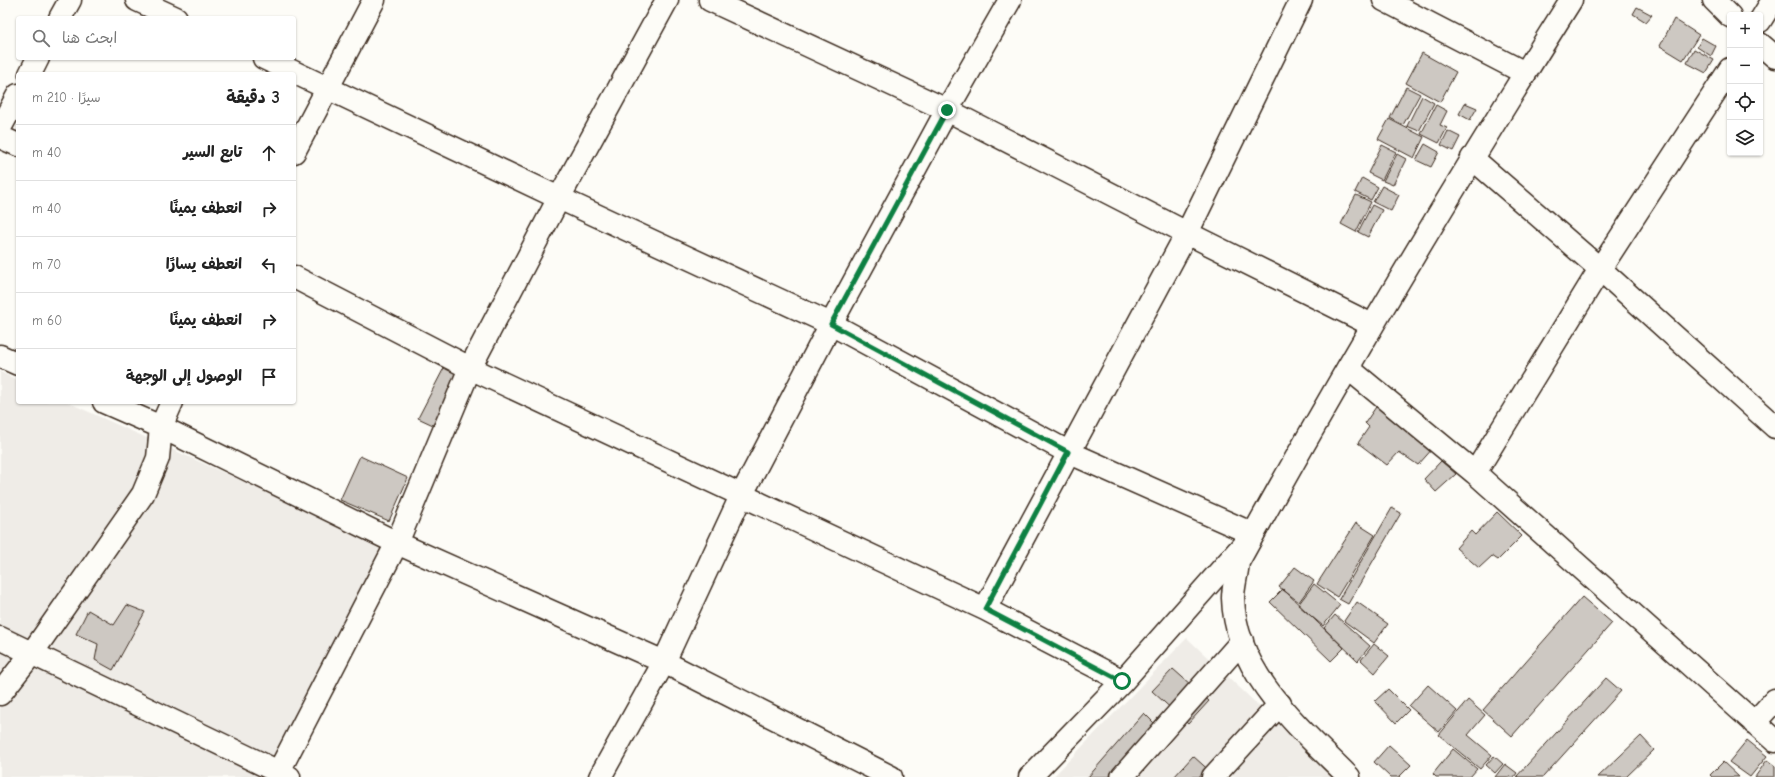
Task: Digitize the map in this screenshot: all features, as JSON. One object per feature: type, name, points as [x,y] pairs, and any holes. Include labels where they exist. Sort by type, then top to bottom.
[{"type":"main road","points":[[61,16],[70,0]]},
{"type":"main road","points":[[137,0],[172,16]]},
{"type":"main road","points":[[296,148],[374,0]]},
{"type":"main road","points":[[0,638],[32,652],[281,775],[397,543],[470,368],[559,198],[667,0]]},
{"type":"main road","points":[[710,0],[947,110],[1372,325]]},
{"type":"main road","points":[[600,777],[664,662],[742,494],[831,324],[947,110],[1010,0]]},
{"type":"main road","points":[[985,609],[1187,232],[1301,0]]},
{"type":"main road","points":[[1384,0],[1524,74]]},
{"type":"main road","points":[[1349,777],[1301,729],[1260,680],[1249,661],[1238,628],[1233,598],[1238,562],[1372,325],[1472,158],[1571,0]]},
{"type":"main road","points":[[1714,0],[1727,13]]},
{"type":"main road","points":[[1763,16],[1773,0]]},
{"type":"main road","points":[[1763,47],[1775,57]]},
{"type":"main road","points":[[31,72],[37,60]]},
{"type":"main road","points":[[268,60],[295,72]]},
{"type":"main road","points":[[296,72],[559,198],[831,324],[1068,452],[1253,534]]},
{"type":"main road","points":[[1475,473],[1600,269],[1727,73]]},
{"type":"main road","points":[[0,128],[16,99]]},
{"type":"main road","points":[[0,137],[16,144]]},
{"type":"main road","points":[[1472,158],[1600,269],[1775,427]]},
{"type":"main road","points":[[296,278],[470,368],[985,609],[1122,681]]},
{"type":"main road","points":[[0,356],[16,363]]},
{"type":"main road","points":[[1348,368],[1475,473],[1775,741]]},
{"type":"main road","points":[[109,404],[161,427],[397,543],[664,662],[891,777]]},
{"type":"main road","points":[[0,694],[32,652],[143,494],[158,458],[161,427],[171,404]]},
{"type":"main road","points":[[1030,777],[1122,681],[1253,534]]},
{"type":"main road","points":[[1122,777],[1242,641]]},
{"type":"main road","points":[[1754,722],[1775,700]]},
{"type":"main road","points":[[1213,777],[1280,704]]},
{"type":"shaded area","points":[[0,372],[16,379],[16,404],[71,404],[404,554],[284,777],[0,777]]},
{"type":"shaded area","points":[[1187,638],[1334,777],[1053,777]]},
{"type":"building","points":[[1637,7],[1652,15],[1646,22],[1633,14]]},
{"type":"building","points":[[1674,19],[1699,35],[1683,60],[1660,46]]},
{"type":"building","points":[[1702,38],[1716,46],[1711,56],[1697,47]]},
{"type":"building","points":[[1694,49],[1714,60],[1706,73],[1687,63]]},
{"type":"building","points":[[1422,53],[1456,72],[1440,102],[1406,83]]},
{"type":"building","points":[[1406,87],[1420,94],[1403,125],[1390,118]]},
{"type":"building","points":[[1422,96],[1434,103],[1419,131],[1407,126]]},
{"type":"building","points":[[1465,103],[1477,108],[1470,120],[1459,114]]},
{"type":"building","points":[[1436,105],[1447,111],[1440,125],[1447,128],[1439,143],[1421,134]]},
{"type":"building","points":[[1389,119],[1424,137],[1414,158],[1378,139]]},
{"type":"building","points":[[1448,131],[1460,137],[1453,151],[1441,145]]},
{"type":"building","points":[[1425,144],[1439,152],[1431,167],[1416,160]]},
{"type":"building","points":[[1382,145],[1396,152],[1382,180],[1368,173]]},
{"type":"building","points":[[1397,154],[1406,159],[1393,185],[1383,181]]},
{"type":"building","points":[[1362,178],[1378,187],[1371,200],[1355,192]]},
{"type":"building","points":[[1382,186],[1399,195],[1391,211],[1373,202]]},
{"type":"building","points":[[1356,195],[1371,202],[1356,232],[1341,224]]},
{"type":"building","points":[[1372,205],[1382,210],[1368,237],[1358,232]]},
{"type":"building","points":[[446,364],[461,371],[433,425],[418,418]]},
{"type":"building","points":[[1380,401],[1434,447],[1418,465],[1399,452],[1387,465],[1358,443],[1369,427],[1365,423]]},
{"type":"building","points":[[360,456],[408,478],[389,521],[340,500]]},
{"type":"building","points":[[1441,461],[1456,474],[1436,492],[1424,479]]},
{"type":"building","points":[[1392,508],[1401,513],[1348,604],[1339,599]]},
{"type":"building","points":[[1497,512],[1522,536],[1498,560],[1492,556],[1479,568],[1456,548],[1471,531],[1475,535]]},
{"type":"building","points":[[1356,523],[1375,535],[1337,597],[1317,584]]},
{"type":"building","points":[[1295,567],[1314,581],[1299,602],[1279,587]]},
{"type":"building","points":[[1314,584],[1340,605],[1323,626],[1298,605]]},
{"type":"building","points":[[1283,589],[1344,648],[1331,661],[1270,602]]},
{"type":"building","points":[[1582,597],[1612,623],[1512,736],[1483,710]]},
{"type":"building","points":[[1357,602],[1388,624],[1374,643],[1344,621]]},
{"type":"building","points":[[127,605],[145,612],[113,670],[95,660],[98,644],[76,634],[88,610],[114,625]]},
{"type":"building","points":[[1335,615],[1370,646],[1358,661],[1324,628]]},
{"type":"building","points":[[1374,644],[1389,656],[1375,673],[1361,660]]},
{"type":"building","points":[[1173,669],[1209,701],[1188,724],[1152,691]]},
{"type":"building","points":[[1606,678],[1621,691],[1543,777],[1518,777],[1517,776]]},
{"type":"building","points":[[1428,685],[1457,711],[1439,732],[1409,706]]},
{"type":"building","points":[[1388,689],[1409,710],[1396,723],[1375,701]]},
{"type":"building","points":[[1468,700],[1485,715],[1468,735],[1492,755],[1480,769],[1439,735]]},
{"type":"building","points":[[1144,713],[1165,734],[1127,777],[1088,777]]},
{"type":"building","points":[[1641,736],[1654,750],[1626,777],[1598,777]]},
{"type":"building","points":[[1747,740],[1767,756],[1750,777],[1729,762]]},
{"type":"building","points":[[1389,745],[1411,765],[1399,777],[1390,777],[1374,762]]},
{"type":"building","points":[[1453,749],[1477,769],[1470,777],[1436,777],[1433,774]]},
{"type":"building","points":[[1193,756],[1213,774],[1211,777],[1174,777]]},
{"type":"building","points":[[1494,756],[1503,764],[1495,773],[1486,765]]},
{"type":"building","points":[[1767,760],[1775,766],[1775,777],[1755,777]]},
{"type":"building","points":[[1723,762],[1739,777],[1712,777],[1710,775]]},
{"type":"building","points":[[1505,764],[1517,773],[1514,777],[1495,777]]},
{"type":"route","points":[[947,110],[831,324],[1068,452],[985,609],[1122,681]]}]
